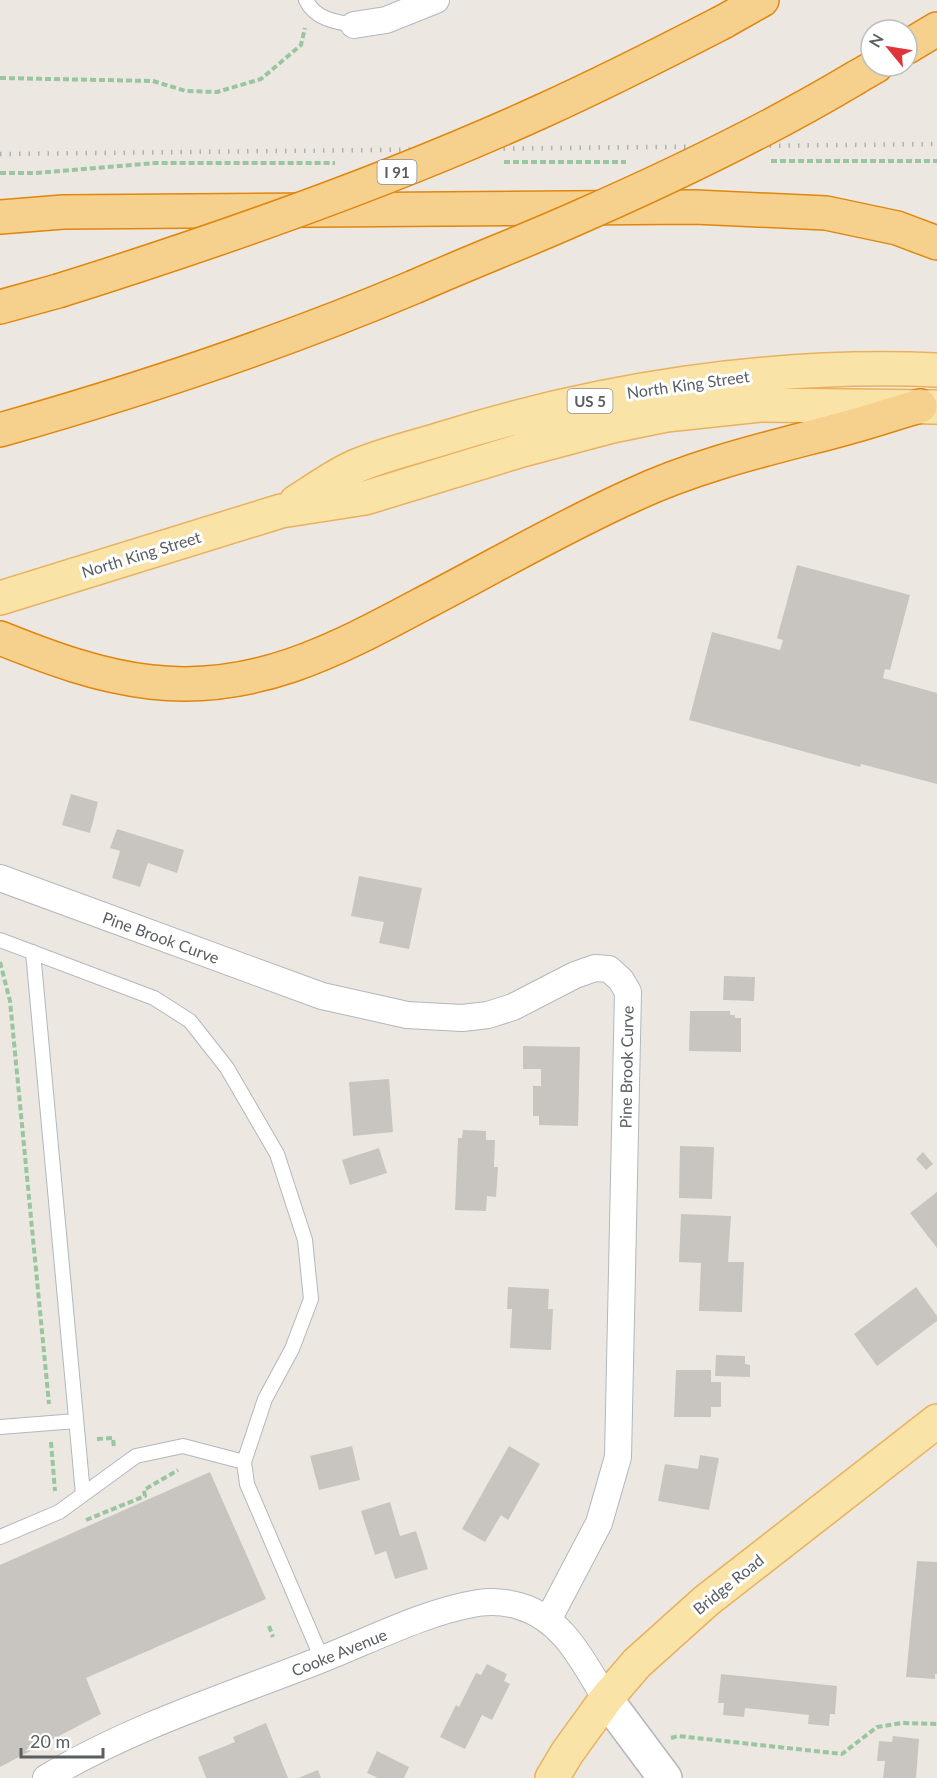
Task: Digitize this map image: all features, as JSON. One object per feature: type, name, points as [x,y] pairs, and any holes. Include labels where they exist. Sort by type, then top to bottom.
[{"type":"highway","name":"I 91","points":[[0,307],[58,291],[249,228],[461,146],[613,78],[762,0]]},
{"type":"highway","points":[[919,40],[937,29]]},
{"type":"highway","points":[[0,430],[186,374],[271,345],[414,287],[575,219],[700,162],[762,131],[859,76]]},
{"type":"highway","points":[[0,217],[63,212],[695,207],[826,213],[897,228],[937,243]]},
{"type":"highway","points":[[0,638],[68,665],[123,678],[184,683],[243,678],[299,664],[351,642],[634,494],[737,456],[929,407]]},
{"type":"main road","name":"North King Street","points":[[281,511],[354,467],[477,428],[648,388],[745,375],[877,367],[937,370]]},
{"type":"main road","name":"North King Street","points":[[0,598],[281,511],[365,498],[522,450],[612,426],[666,416],[760,405],[929,407]]},
{"type":"main road","name":"Bridge Road","points":[[552,1778],[606,1699],[637,1663],[706,1600],[937,1421]]},
{"type":"street","points":[[354,25],[386,20],[436,0]]},
{"type":"street","name":"Pine Brook Curve","points":[[0,878],[322,996],[407,1015],[462,1018],[488,1015],[513,1007],[575,975],[595,968],[609,969],[621,980],[628,992],[618,1456],[599,1523],[548,1620]]},
{"type":"street","name":"Cooke Avenue","points":[[46,1778],[147,1728],[427,1617],[479,1603],[504,1602],[519,1606],[548,1620],[562,1631],[606,1699]]},
{"type":"street","points":[[606,1699],[665,1778]]},
{"type":"lane","points":[[308,4],[329,21],[354,25]]},
{"type":"lane","points":[[0,940],[154,998],[190,1021],[227,1068],[277,1154],[305,1240],[311,1299],[292,1349],[265,1399],[244,1462],[247,1484],[322,1659]]},
{"type":"lane","points":[[33,952],[83,1494]]},
{"type":"lane","points":[[0,1427],[76,1420]]},
{"type":"lane","points":[[0,1537],[59,1512],[136,1456],[183,1446],[244,1462]]},
{"type":"path","points":[[0,78],[153,81],[186,91],[217,92],[261,80],[301,45],[308,4]]},
{"type":"path","points":[[0,961],[10,1001],[55,1491],[59,1512],[68,1528],[145,1496],[144,1490],[185,1466]]},
{"type":"path","points":[[269,1626],[273,1637]]},
{"type":"path","points":[[664,1739],[678,1736],[842,1754],[877,1727],[902,1723],[937,1724]]},
{"type":"building","points":[[797,565],[910,595],[890,670],[885,669],[883,678],[937,693],[937,784],[861,764],[860,767],[689,720],[712,632],[780,650],[783,640],[777,638]]},
{"type":"building","points":[[71,794],[98,802],[90,833],[62,825]]},
{"type":"building","points":[[117,829],[184,850],[177,873],[148,863],[140,887],[112,878],[120,851],[110,848]]},
{"type":"building","points":[[359,876],[422,888],[409,949],[379,943],[384,922],[351,916]]},
{"type":"building","points":[[724,976],[755,977],[754,1001],[723,1000]]},
{"type":"building","points":[[690,1011],[730,1011],[730,1015],[741,1018],[741,1052],[689,1051]]},
{"type":"building","points":[[523,1046],[580,1047],[578,1126],[539,1125],[539,1116],[533,1116],[533,1086],[541,1086],[541,1069],[523,1069]]},
{"type":"building","points":[[389,1079],[393,1132],[353,1136],[349,1082]]},
{"type":"building","points":[[463,1130],[486,1131],[486,1140],[495,1140],[494,1167],[498,1167],[496,1197],[487,1196],[486,1211],[455,1210],[458,1138],[462,1138]]},
{"type":"building","points":[[680,1146],[714,1147],[712,1199],[679,1198]]},
{"type":"building","points":[[379,1148],[387,1173],[350,1185],[342,1160]]},
{"type":"building","points":[[923,1152],[933,1164],[926,1170],[916,1159]]},
{"type":"building","points":[[937,1192],[937,1248],[910,1213]]},
{"type":"building","points":[[681,1214],[731,1216],[728,1262],[744,1262],[742,1312],[699,1311],[701,1263],[679,1262]]},
{"type":"building","points":[[508,1287],[549,1289],[548,1309],[553,1309],[551,1350],[510,1348],[512,1309],[507,1309]]},
{"type":"building","points":[[916,1287],[937,1316],[937,1321],[877,1366],[854,1334]]},
{"type":"building","points":[[716,1355],[745,1356],[745,1364],[750,1365],[750,1377],[715,1376]]},
{"type":"building","points":[[676,1370],[711,1370],[711,1382],[721,1382],[721,1407],[711,1407],[711,1417],[674,1417]]},
{"type":"building","points":[[352,1446],[360,1480],[319,1490],[310,1456]]},
{"type":"building","points":[[509,1446],[540,1464],[508,1520],[501,1515],[485,1542],[462,1529]]},
{"type":"building","points":[[700,1455],[719,1458],[709,1510],[658,1501],[665,1464],[698,1469]]},
{"type":"building","points":[[210,1472],[266,1599],[86,1678],[101,1714],[0,1767],[0,1565]]},
{"type":"building","points":[[390,1502],[400,1536],[416,1531],[428,1569],[395,1579],[386,1551],[375,1555],[361,1511]]},
{"type":"building","points":[[917,1561],[937,1562],[937,1674],[935,1674],[935,1679],[906,1677]]},
{"type":"building","points":[[487,1664],[507,1674],[504,1681],[510,1684],[492,1720],[482,1715],[465,1749],[440,1737],[456,1705],[459,1707],[476,1673],[481,1675]]},
{"type":"building","points":[[721,1674],[837,1686],[835,1714],[830,1714],[829,1726],[808,1724],[809,1715],[745,1708],[744,1717],[723,1715],[724,1703],[718,1703]]},
{"type":"building","points":[[266,1723],[288,1778],[206,1778],[198,1757],[235,1742],[233,1737]]},
{"type":"building","points":[[893,1736],[919,1739],[916,1778],[883,1778],[885,1761],[877,1761],[879,1741],[892,1742]]},
{"type":"building","points":[[377,1751],[409,1767],[404,1778],[378,1778],[367,1773]]},
{"type":"building","points":[[318,1770],[321,1778],[298,1778]]},
{"type":"railway","points":[[0,154],[937,144]]}]
